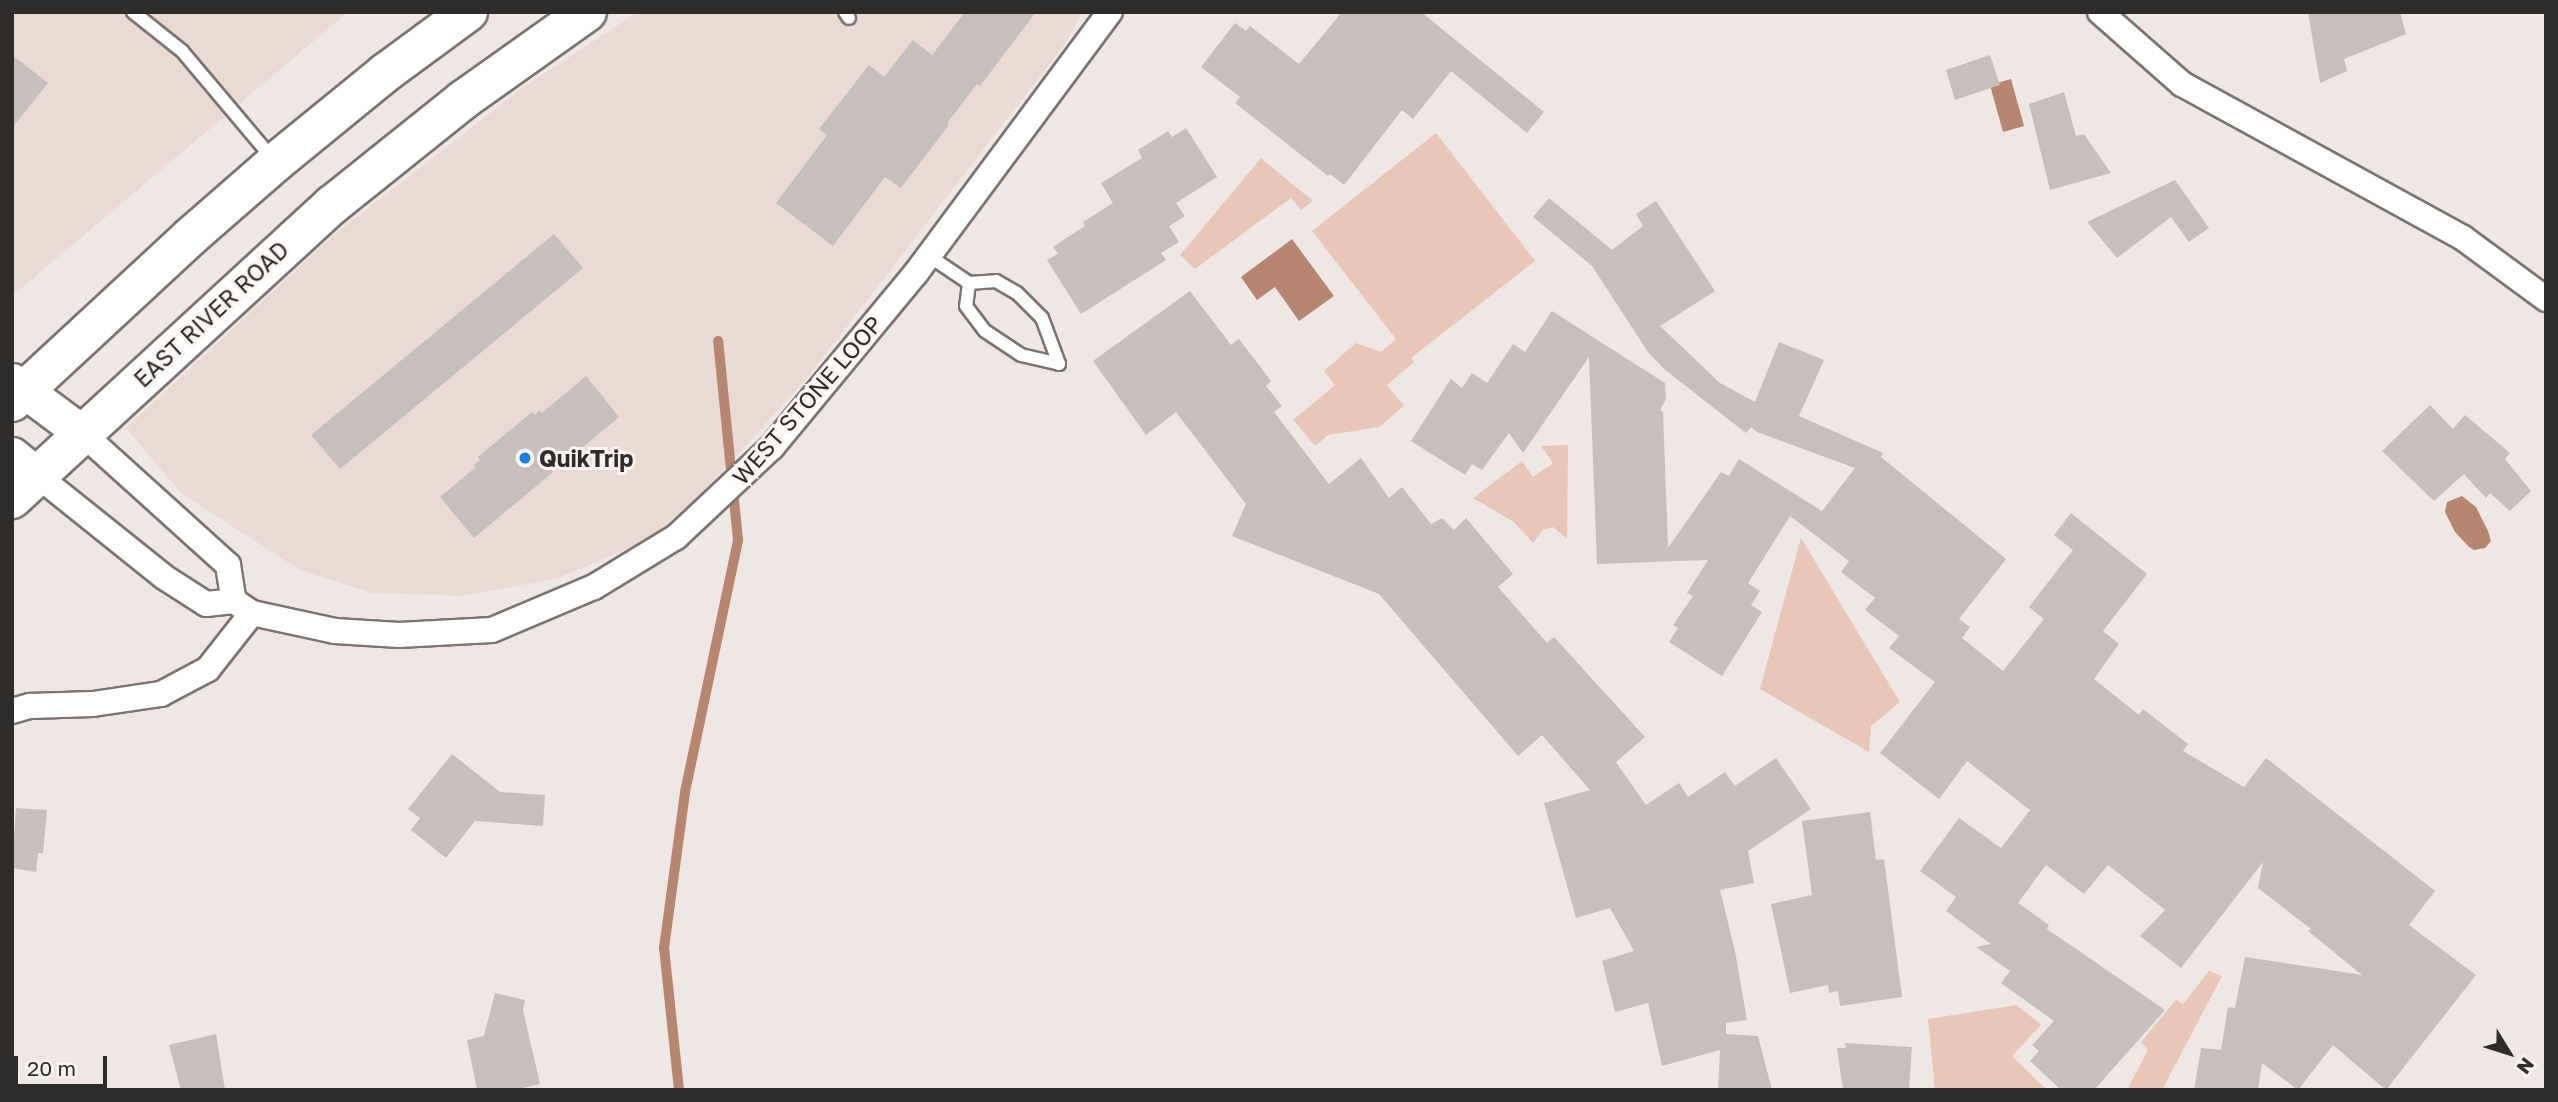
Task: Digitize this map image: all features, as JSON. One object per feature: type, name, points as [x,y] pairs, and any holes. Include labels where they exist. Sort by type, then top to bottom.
[{"type":"main road","points":[[82,433],[16,391],[276,162],[350,100],[468,12]]},
{"type":"main road","name":"EAST RIVER ROAD","points":[[21,477],[82,433],[275,254],[415,136],[587,12]]},
{"type":"street","name":"WEST STONE LOOP","points":[[21,477],[206,604],[243,607],[335,631],[399,635],[492,630],[594,587],[676,537],[772,447],[929,256],[1110,12]]},
{"type":"street","points":[[2100,12],[2182,84],[2463,239],[2546,299]]},
{"type":"street","points":[[12,712],[30,706],[93,704],[161,694],[208,669],[243,607],[228,565],[82,433]]},
{"type":"lane","points":[[133,12],[182,51],[276,162]]},
{"type":"lane","points":[[929,256],[969,283],[996,281],[1017,293],[1042,318],[1059,363],[1021,355],[985,331],[966,306],[969,283]]},
{"type":"shaded area","points":[[12,12],[348,12],[12,296]]},
{"type":"shaded area","points":[[638,12],[1083,12],[1064,45],[803,383],[699,496],[648,540],[558,578],[463,596],[372,593],[300,570],[181,493],[126,428],[336,233],[524,87]]},
{"type":"shaded area","points":[[2011,79],[2024,126],[2003,132],[1990,85]]},
{"type":"shaded area","points":[[1436,133],[1535,261],[1411,358],[1414,362],[1387,385],[1404,406],[1379,427],[1328,435],[1315,446],[1293,420],[1335,385],[1324,371],[1356,343],[1381,352],[1396,339],[1312,231]]},
{"type":"shaded area","points":[[1261,158],[1313,201],[1301,210],[1291,198],[1195,269],[1180,255]]},
{"type":"shaded area","points":[[1292,239],[1334,296],[1299,321],[1275,287],[1257,300],[1241,277]]},
{"type":"shaded area","points":[[1568,445],[1567,539],[1553,527],[1543,530],[1533,543],[1514,522],[1473,498],[1522,461],[1533,477],[1553,463],[1541,446]]},
{"type":"shaded area","points":[[2462,496],[2476,507],[2488,531],[2491,541],[2485,548],[2474,550],[2469,547],[2455,532],[2445,512],[2447,502]]},
{"type":"shaded area","points":[[1801,538],[1900,702],[1871,726],[1869,752],[1760,689]]},
{"type":"shaded area","points":[[2209,971],[2222,976],[2162,1090],[2127,1090],[2148,1050],[2141,1042],[2176,1000],[2183,1004]]},
{"type":"shaded area","points":[[2017,1005],[2041,1025],[2012,1056],[2047,1090],[1935,1090],[1928,1019]]},
{"type":"building","points":[[965,12],[1036,12],[980,86],[977,84],[901,188],[885,177],[833,246],[776,203],[827,135],[819,129],[869,65],[884,77],[913,40],[932,55]]},
{"type":"building","points":[[1342,12],[1421,12],[1544,112],[1527,133],[1451,71],[1413,119],[1402,110],[1344,185],[1330,174],[1328,176],[1235,103],[1240,97],[1201,67],[1235,23],[1246,31],[1250,26],[1299,64]]},
{"type":"building","points":[[2308,12],[2400,12],[2406,34],[2344,59],[2347,71],[2320,83]]},
{"type":"building","points":[[12,55],[48,83],[12,128]]},
{"type":"building","points":[[1990,55],[2000,85],[1955,100],[1946,70]]},
{"type":"building","points":[[2064,92],[2076,136],[2084,134],[2111,173],[2050,190],[2029,104]]},
{"type":"building","points":[[1186,128],[1217,177],[1176,203],[1185,216],[1169,226],[1179,242],[1161,253],[1166,260],[1081,314],[1047,260],[1058,254],[1053,247],[1085,226],[1083,222],[1113,203],[1101,183],[1142,158],[1138,150],[1168,131],[1172,137]]},
{"type":"building","points":[[2175,180],[2209,228],[2189,242],[2171,217],[2117,258],[2087,222]]},
{"type":"building","points":[[1549,198],[1612,250],[1643,226],[1636,214],[1656,201],[1715,291],[1660,326],[1720,383],[1755,402],[1779,342],[1824,360],[1799,416],[1883,453],[1881,457],[2006,559],[1959,619],[1970,627],[1962,638],[2003,671],[2044,619],[2029,607],[2073,550],[2054,535],[2071,513],[2147,574],[2103,631],[2119,644],[2094,679],[2139,715],[2143,709],[2188,744],[2183,751],[2244,787],[2266,758],[2435,891],[2409,925],[2476,975],[2386,1090],[2333,1045],[2298,1090],[2262,1063],[2258,1090],[2194,1090],[2201,1048],[2221,1050],[2228,1007],[2235,1008],[2245,957],[2362,975],[2308,931],[2311,929],[2258,888],[2263,862],[2181,968],[2140,936],[2165,910],[2108,865],[2084,894],[2046,865],[2018,903],[2049,925],[2047,929],[2165,1010],[2094,1090],[2061,1090],[2030,1061],[2039,1051],[2032,1045],[2054,1021],[2001,983],[2010,971],[1976,947],[1991,944],[1946,911],[1956,897],[1920,871],[1959,818],[2001,848],[2030,810],[1967,761],[1939,799],[1880,753],[1935,682],[1889,648],[1899,636],[1865,610],[1875,598],[1841,572],[1849,561],[1790,516],[1748,583],[1760,591],[1751,605],[1762,612],[1722,676],[1669,642],[1678,628],[1673,625],[1693,596],[1687,593],[1708,560],[1597,564],[1589,357],[1523,453],[1509,433],[1482,470],[1472,464],[1465,475],[1411,441],[1451,379],[1462,388],[1472,373],[1487,383],[1513,344],[1525,352],[1552,311],[1665,383],[1666,399],[1660,410],[1663,412],[1668,548],[1721,472],[1729,476],[1739,459],[1822,511],[1855,468],[1757,432],[1751,427],[1746,433],[1664,369],[1648,352],[1592,266],[1533,217]]},
{"type":"building","points":[[554,234],[583,268],[340,469],[311,435]]},
{"type":"building","points":[[1190,291],[1231,345],[1239,339],[1271,381],[1266,386],[1282,406],[1274,412],[1329,484],[1361,458],[1389,498],[1402,487],[1431,524],[1442,518],[1454,530],[1466,518],[1513,574],[1498,587],[1547,643],[1554,637],[1645,737],[1616,762],[1646,805],[1679,783],[1688,797],[1725,772],[1735,786],[1776,758],[1811,809],[1748,851],[1754,883],[1720,890],[1735,951],[1747,1020],[1726,1023],[1726,1034],[1758,1036],[1772,1090],[1718,1090],[1720,1050],[1662,1066],[1648,1003],[1615,1012],[1602,961],[1634,951],[1610,908],[1576,918],[1544,803],[1590,790],[1542,735],[1518,756],[1379,594],[1232,536],[1246,504],[1176,412],[1146,435],[1093,361]]},
{"type":"building","name":"QuikTrip","points":[[586,376],[619,417],[474,538],[440,497],[476,467],[474,465],[480,460],[478,457],[532,412],[535,415],[540,410],[542,413]]},
{"type":"building","points":[[2430,405],[2453,429],[2465,415],[2510,453],[2505,459],[2531,491],[2510,511],[2490,493],[2486,498],[2464,474],[2434,501],[2382,451]]},
{"type":"building","points":[[452,754],[500,792],[545,795],[543,826],[475,821],[446,858],[411,830],[420,818],[408,809]]},
{"type":"building","points":[[16,808],[47,810],[43,853],[38,853],[36,872],[12,868]]},
{"type":"building","points":[[1870,812],[1876,860],[1884,859],[1902,997],[1840,1006],[1838,991],[1829,993],[1828,985],[1790,993],[1771,904],[1812,895],[1802,821]]},
{"type":"building","points":[[495,993],[525,1000],[523,1010],[540,1084],[514,1090],[477,1090],[467,1040],[484,1036]]},
{"type":"building","points":[[216,1034],[225,1090],[181,1090],[169,1045]]},
{"type":"building","points":[[1845,1043],[1912,1047],[1909,1090],[1843,1090],[1837,1048],[1846,1048]]},
{"type":"waterway","points":[[679,1090],[664,948],[685,792],[738,540],[718,341]]},
{"type":"place","name":"QuikTrip","points":[[525,458]]}]
